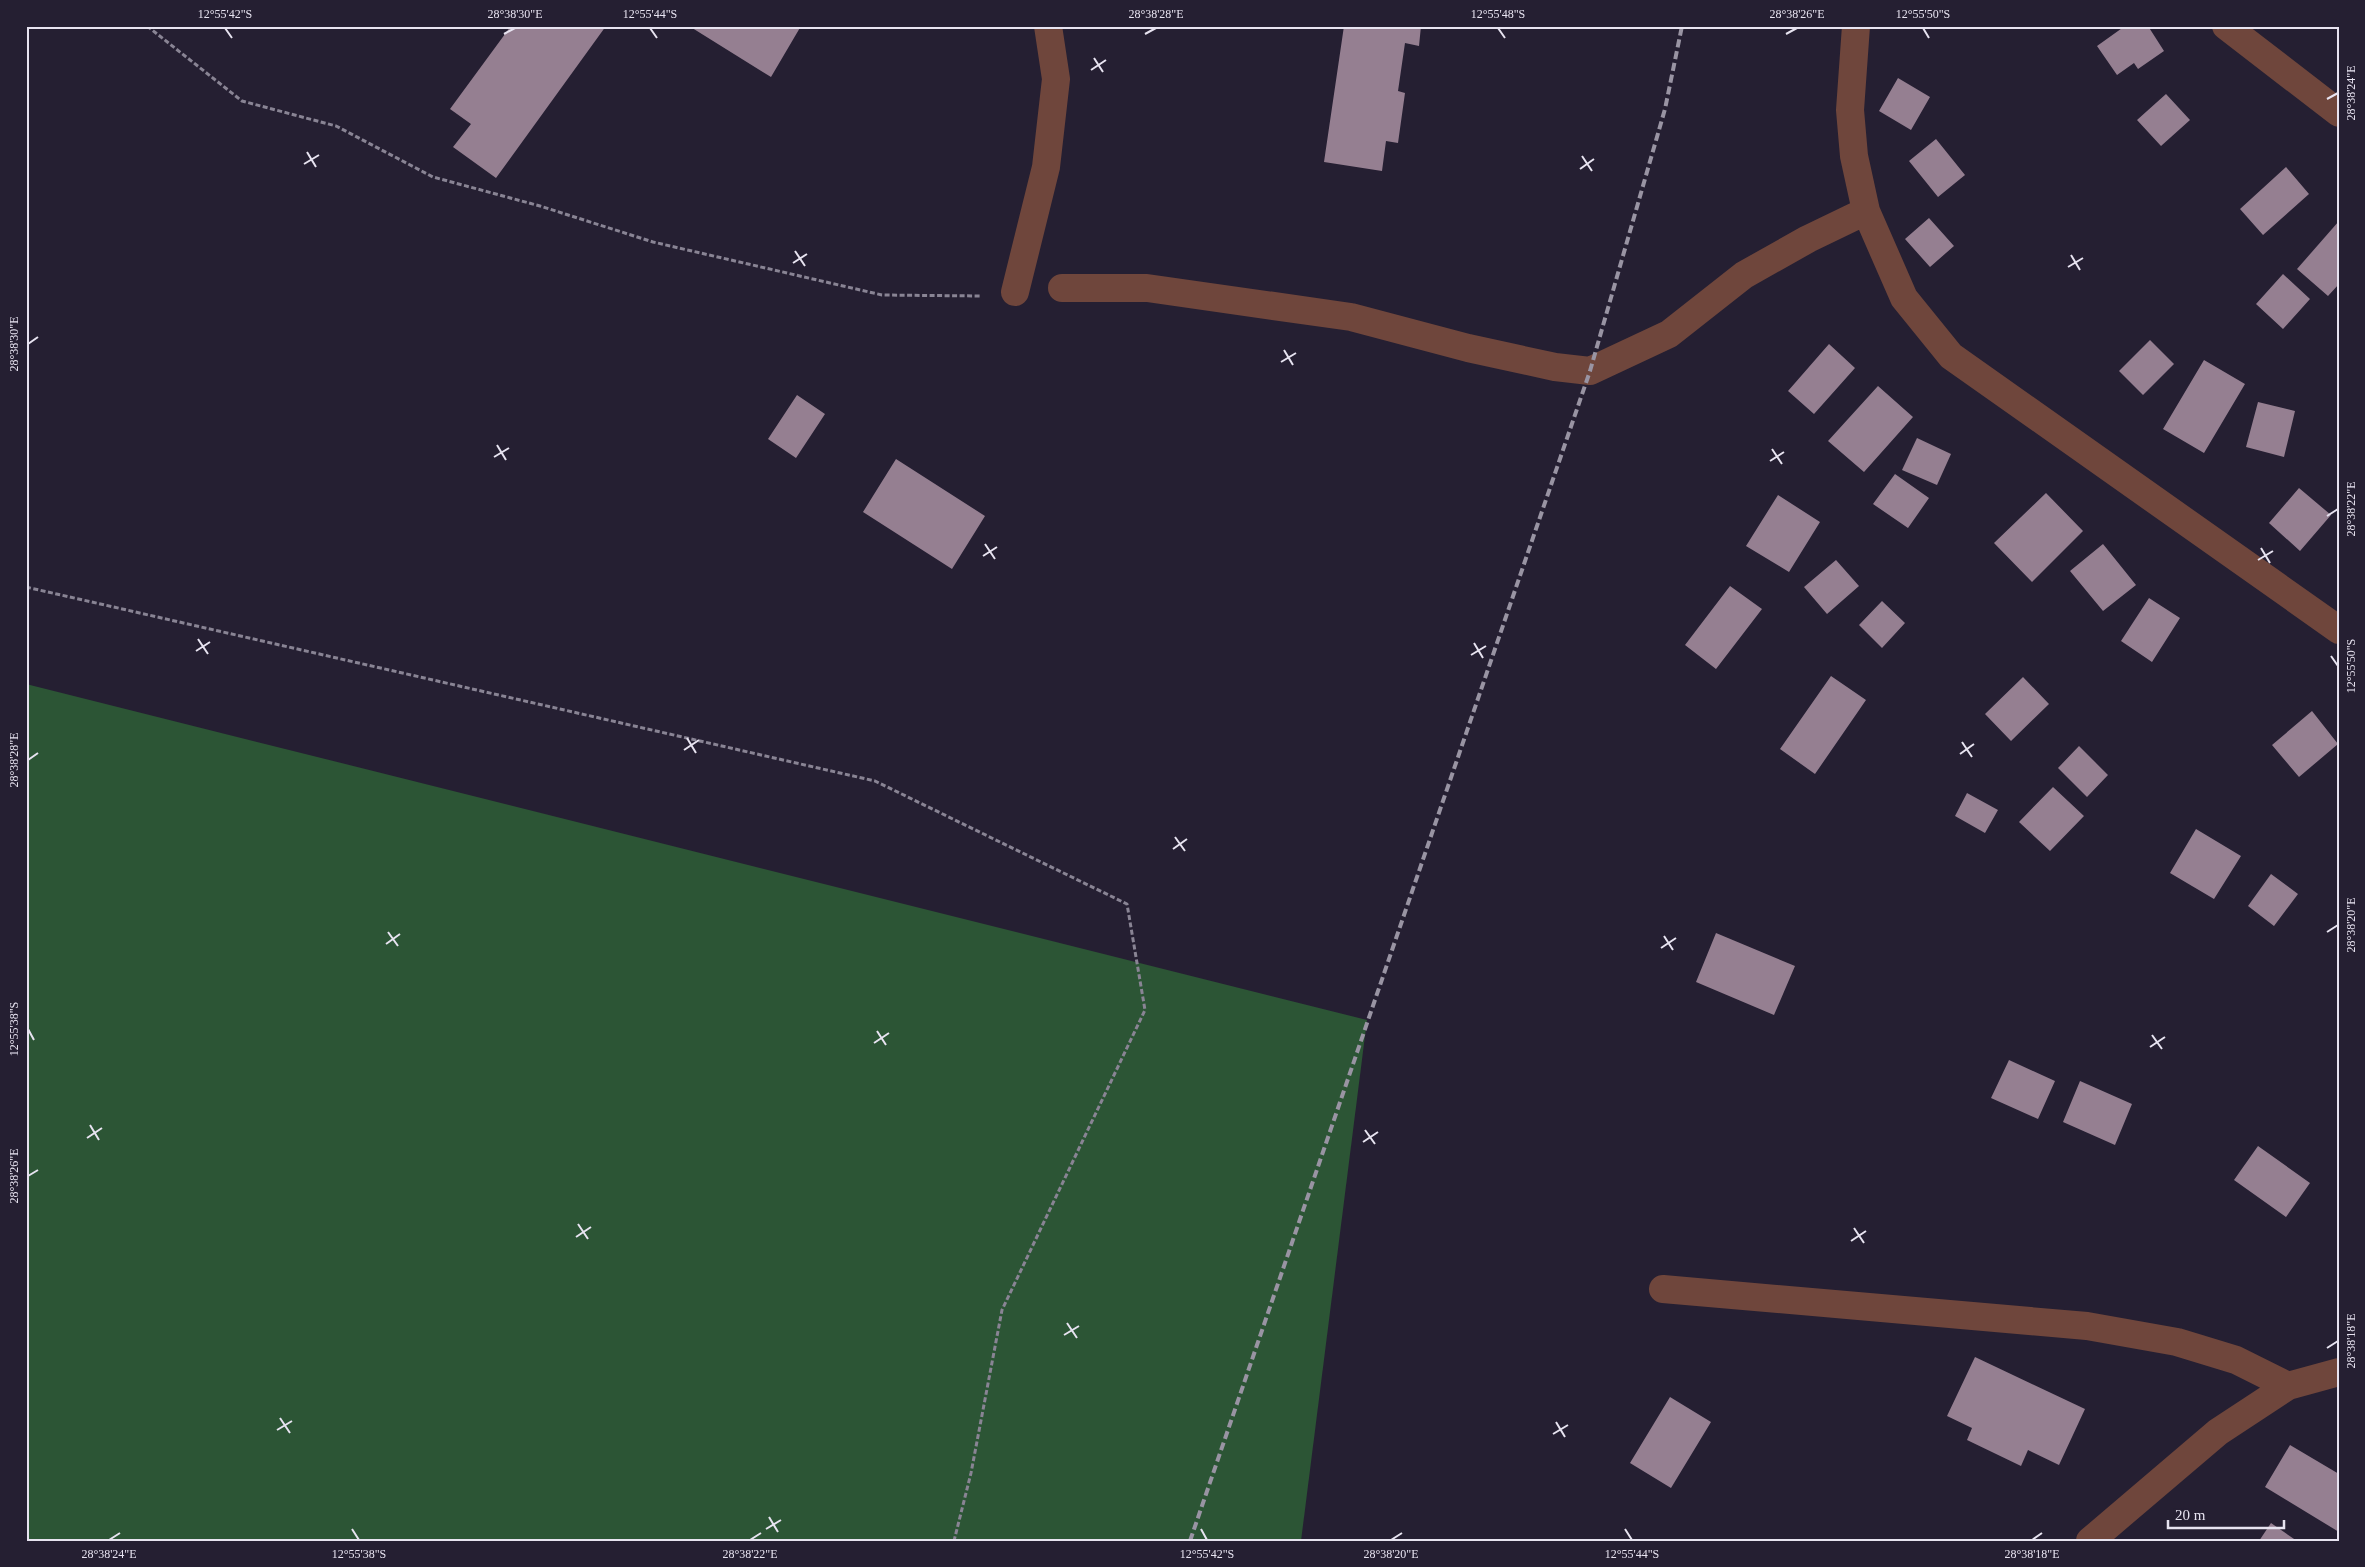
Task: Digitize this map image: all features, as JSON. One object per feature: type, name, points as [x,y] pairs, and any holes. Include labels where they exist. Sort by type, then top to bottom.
[{"type":"street","points":[[1015,292],[1046,166],[1056,79],[1048,26]]},
{"type":"street","points":[[1856,26],[1850,110],[1854,156],[1866,211],[1904,298],[1952,356],[2339,630]]},
{"type":"street","points":[[2226,26],[2339,113]]},
{"type":"street","points":[[1062,288],[1147,288],[1342,316],[1545,365],[1590,370],[1669,334],[1744,275],[1866,211]]},
{"type":"street","points":[[1663,1289],[2086,1326],[2186,1345],[2236,1360],[2288,1386]]},
{"type":"street","points":[[2090,1541],[2218,1432],[2288,1386],[2339,1372]]},
{"type":"path","points":[[147,26],[242,101],[336,126],[433,176],[540,206],[653,242],[882,295],[971,297],[1015,292]]},
{"type":"path","points":[[26,587],[875,781],[1127,904],[1145,1010],[1002,1310],[971,1473],[954,1541]]},
{"type":"green space","points":[[26,684],[1367,1020],[1301,1541],[26,1541]]},
{"type":"building","points":[[511,26],[606,26],[496,178],[453,147],[471,124],[450,109]]},
{"type":"building","points":[[689,26],[801,26],[771,77]]},
{"type":"building","points":[[1344,26],[1421,26],[1419,46],[1405,43],[1398,91],[1405,93],[1398,143],[1386,141],[1382,171],[1324,162]]},
{"type":"building","points":[[2125,26],[2148,26],[2164,51],[2138,69],[2134,63],[2117,75],[2097,46]]},
{"type":"building","points":[[1898,78],[1930,97],[1911,130],[1879,111]]},
{"type":"building","points":[[2166,94],[2190,120],[2161,146],[2137,120]]},
{"type":"building","points":[[1936,139],[1965,175],[1938,197],[1909,161]]},
{"type":"building","points":[[2286,167],[2309,194],[2263,235],[2240,209]]},
{"type":"building","points":[[1929,218],[1954,246],[1930,267],[1905,239]]},
{"type":"building","points":[[2339,221],[2339,284],[2328,296],[2297,269]]},
{"type":"building","points":[[2283,274],[2310,299],[2283,329],[2256,304]]},
{"type":"building","points":[[2150,340],[2174,364],[2143,395],[2119,371]]},
{"type":"building","points":[[1829,344],[1855,368],[1814,414],[1788,391]]},
{"type":"building","points":[[2204,360],[2245,384],[2204,453],[2163,429]]},
{"type":"building","points":[[1878,386],[1913,417],[1864,472],[1828,441]]},
{"type":"building","points":[[797,395],[825,414],[796,458],[768,439]]},
{"type":"building","points":[[2258,402],[2295,411],[2284,457],[2246,447]]},
{"type":"building","points":[[1917,438],[1951,454],[1937,485],[1902,470]]},
{"type":"building","points":[[896,459],[985,516],[952,569],[863,512]]},
{"type":"building","points":[[1895,474],[1929,498],[1908,528],[1873,504]]},
{"type":"building","points":[[2299,488],[2331,515],[2300,551],[2269,523]]},
{"type":"building","points":[[2046,493],[2083,531],[2032,582],[1994,543]]},
{"type":"building","points":[[1778,495],[1820,522],[1789,572],[1746,546]]},
{"type":"building","points":[[2103,544],[2136,585],[2103,611],[2070,571]]},
{"type":"building","points":[[1836,560],[1859,586],[1827,614],[1804,587]]},
{"type":"building","points":[[1730,586],[1762,609],[1716,669],[1685,645]]},
{"type":"building","points":[[2149,598],[2180,618],[2152,662],[2121,641]]},
{"type":"building","points":[[1882,601],[1905,623],[1882,648],[1859,625]]},
{"type":"building","points":[[1831,676],[1866,700],[1815,774],[1780,749]]},
{"type":"building","points":[[2023,677],[2049,704],[2011,741],[1985,714]]},
{"type":"building","points":[[2312,711],[2338,744],[2299,777],[2272,745]]},
{"type":"building","points":[[2079,746],[2108,775],[2087,797],[2058,768]]},
{"type":"building","points":[[2053,787],[2084,816],[2050,851],[2019,822]]},
{"type":"building","points":[[1967,793],[1998,810],[1985,833],[1955,816]]},
{"type":"building","points":[[2196,829],[2241,856],[2214,899],[2170,873]]},
{"type":"building","points":[[2271,874],[2298,894],[2274,926],[2248,906]]},
{"type":"building","points":[[1716,933],[1795,966],[1774,1015],[1696,982]]},
{"type":"building","points":[[2009,1060],[2055,1081],[2038,1119],[1991,1098]]},
{"type":"building","points":[[2080,1081],[2132,1104],[2115,1145],[2063,1122]]},
{"type":"building","points":[[2258,1146],[2310,1183],[2286,1217],[2234,1180]]},
{"type":"building","points":[[1975,1357],[2085,1409],[2059,1465],[2028,1450],[2021,1466],[1967,1440],[1972,1428],[1947,1416]]},
{"type":"building","points":[[1670,1397],[1711,1422],[1671,1488],[1630,1463]]},
{"type":"building","points":[[2290,1445],[2339,1474],[2339,1532],[2265,1487]]},
{"type":"building","points":[[2271,1523],[2297,1541],[2259,1541]]},
{"type":"railway","points":[[1190,1541],[1590,371],[1665,109],[1682,26]]}]
